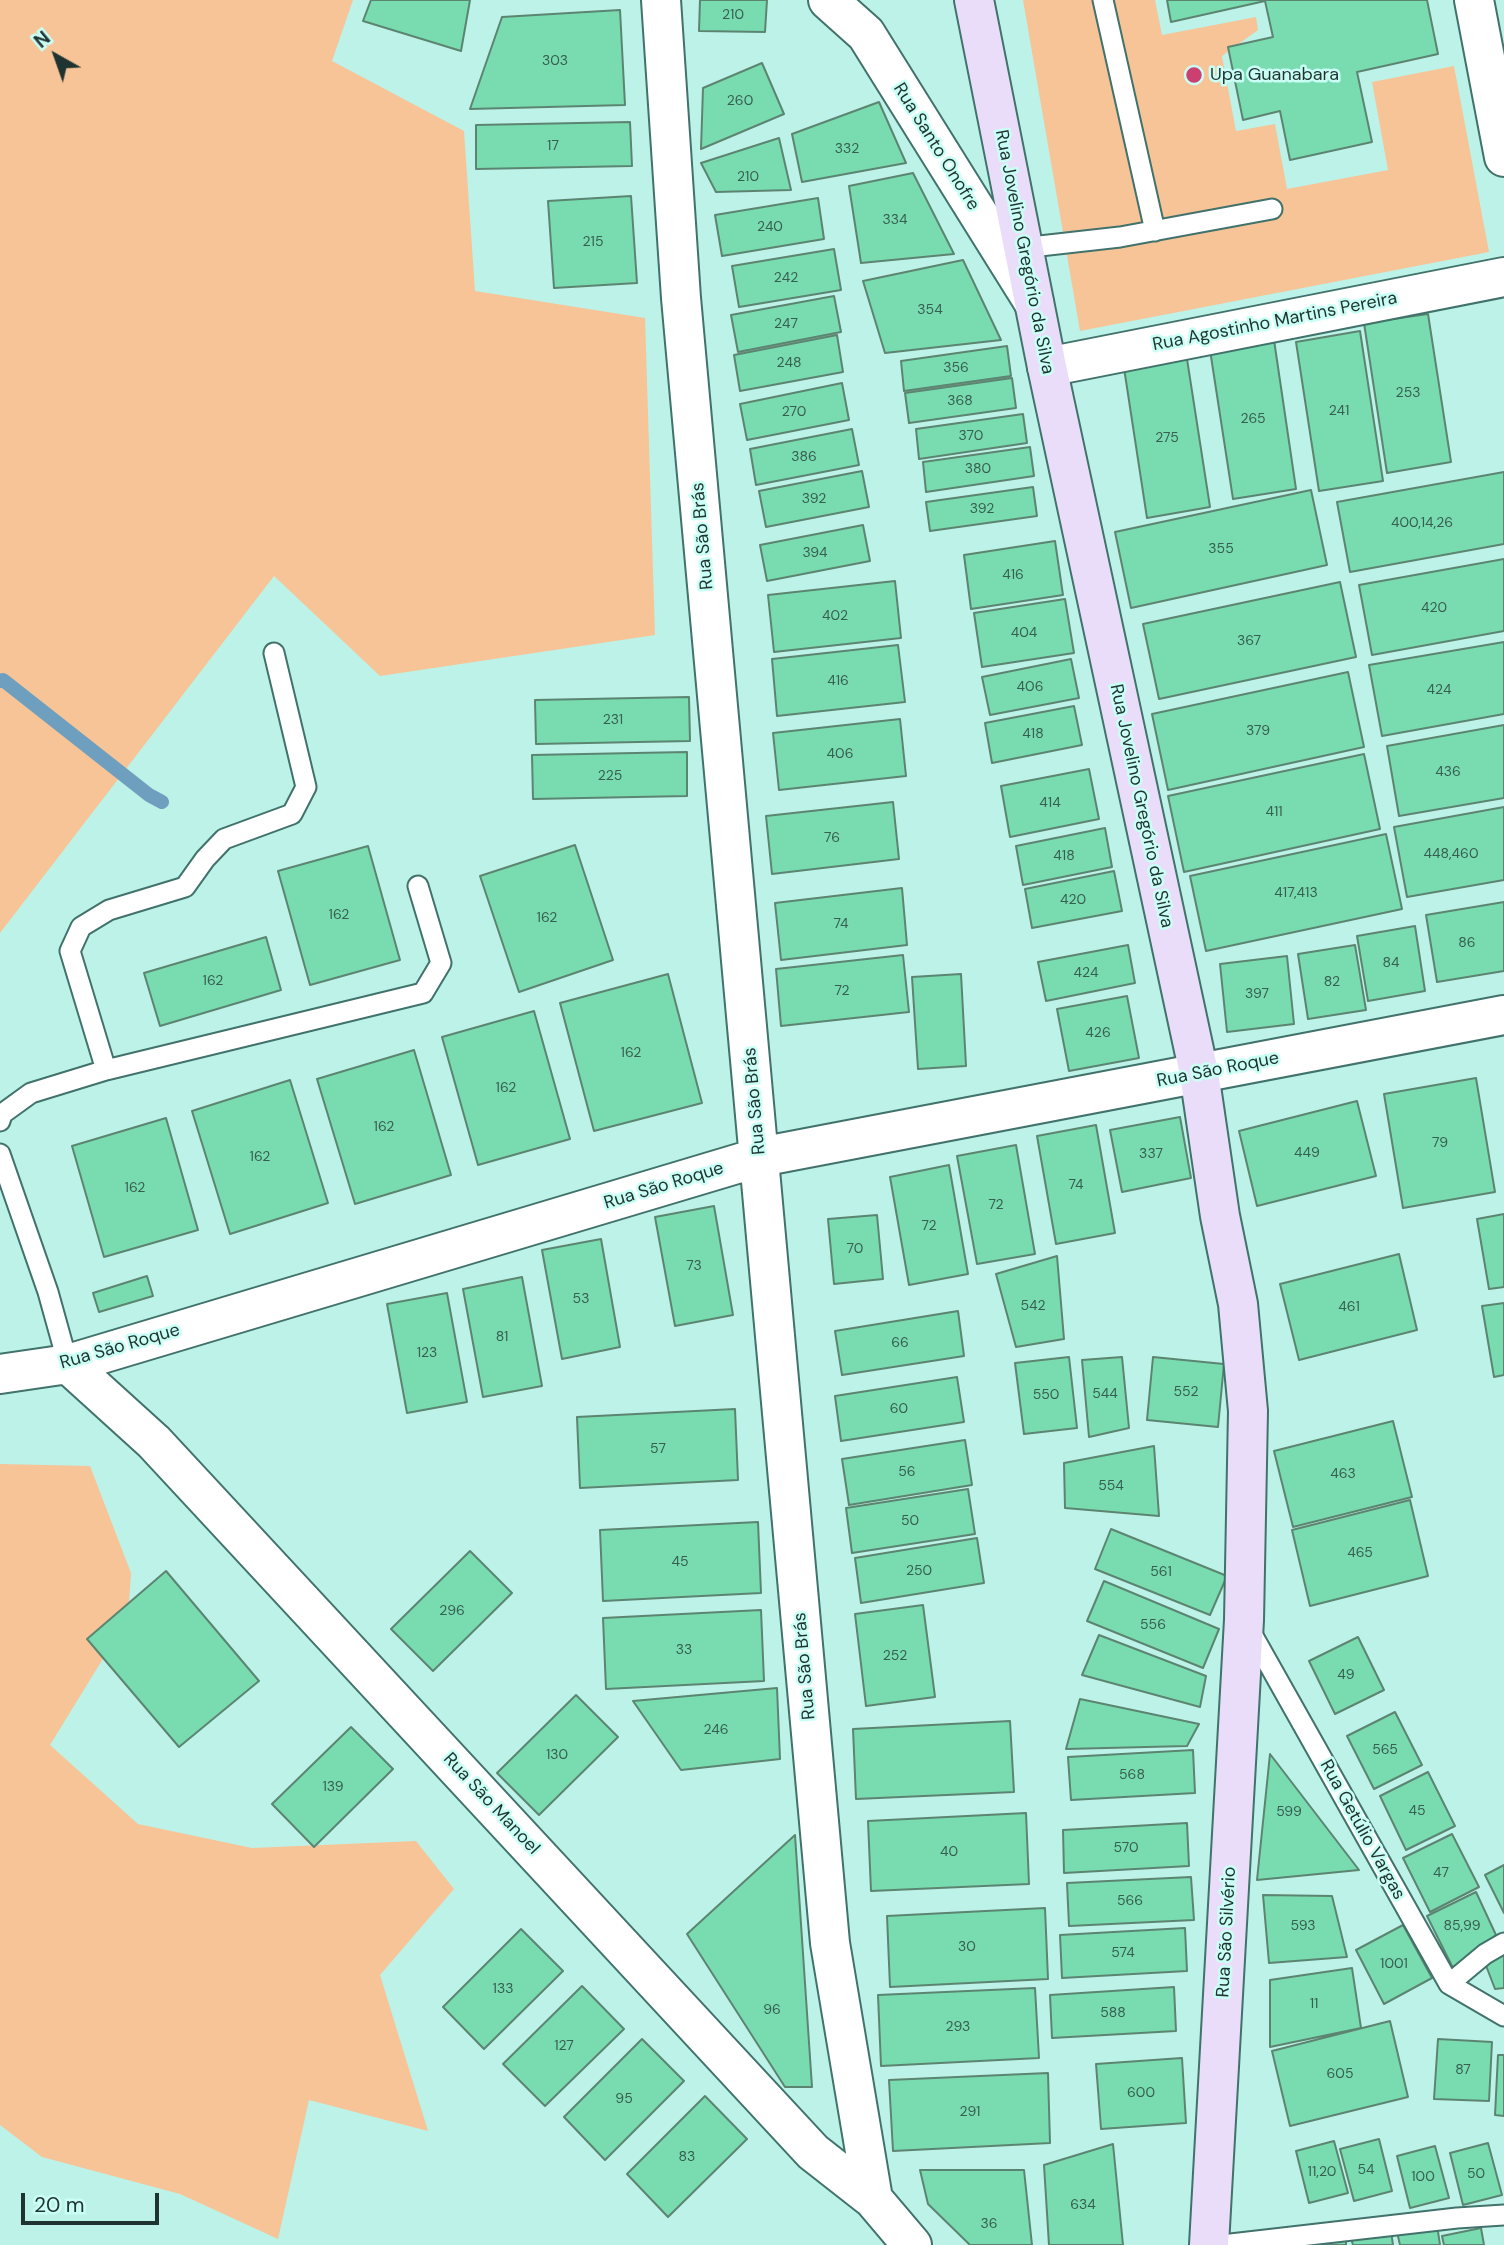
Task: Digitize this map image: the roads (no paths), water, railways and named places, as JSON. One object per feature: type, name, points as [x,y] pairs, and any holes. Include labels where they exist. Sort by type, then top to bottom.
[{"type":"street","name":"Rua São Brás","points":[[661,0],[681,299],[830,1943],[873,2199]]},
{"type":"street","name":"Rua Santo Onofre","points":[[828,0],[866,34],[1034,303]]},
{"type":"street","name":"Rua Jovelino Gregório da Silva","points":[[974,0],[1046,367],[1199,1073],[1220,1216],[1238,1304],[1248,1411],[1244,1620]]},
{"type":"street","points":[[1474,0],[1504,157]]},
{"type":"street","name":"Rua Agostinho Martins Pereira","points":[[1046,367],[1504,277]]},
{"type":"street","name":"Rua São Roque","points":[[0,1374],[68,1364],[760,1157],[1504,1015]]},
{"type":"street","name":"Rua São Manoel","points":[[68,1364],[154,1442],[813,2152],[873,2199],[912,2245]]},
{"type":"street","name":"Rua São Silvério","points":[[1209,2245],[1244,1620]]},
{"type":"lane","points":[[1103,0],[1155,230]]},
{"type":"lane","points":[[1022,248],[1155,230],[1272,209]]},
{"type":"lane","points":[[106,1070],[70,951],[81,927],[109,910],[185,887],[205,859],[224,839],[292,814],[306,787],[274,653]]},
{"type":"lane","points":[[0,1121],[2,1114],[31,1093],[106,1070],[423,993],[441,962],[418,886]]},
{"type":"lane","points":[[0,1154],[48,1292],[68,1364]]},
{"type":"lane","name":"Rua Getúlio Vargas","points":[[1244,1620],[1449,1984]]},
{"type":"lane","points":[[1504,1943],[1485,1954],[1449,1984],[1504,2015]]},
{"type":"lane","points":[[1222,2245],[1504,2215]]},
{"type":"waterway","points":[[0,681],[3,680],[149,795],[162,802]]},
{"type":"place","name":"Upa Guanabara","points":[[1194,75]]}]
